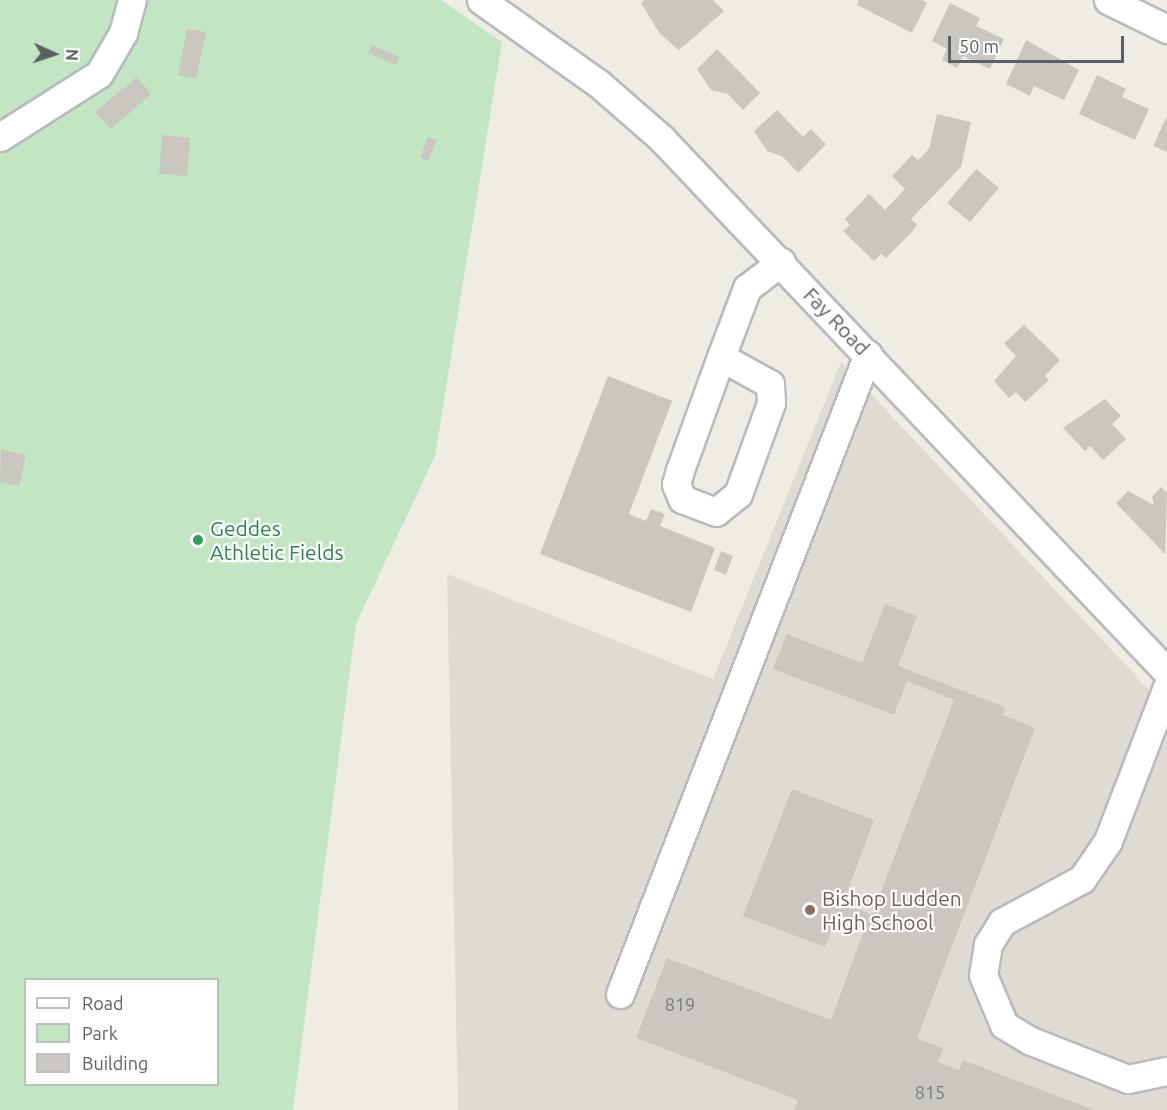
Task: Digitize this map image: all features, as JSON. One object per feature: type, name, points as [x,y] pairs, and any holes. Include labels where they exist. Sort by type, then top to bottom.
[{"type":"street","points":[[0,137],[99,74],[123,33],[132,0]]},
{"type":"street","name":"Fay Road","points":[[481,0],[598,83],[661,138],[781,262],[1167,672]]},
{"type":"street","points":[[1108,0],[1167,28]]},
{"type":"street","points":[[721,357],[770,384],[771,403],[738,494],[716,512],[682,499],[676,484],[721,357],[747,288],[781,262]]},
{"type":"street","points":[[620,994],[868,354]]},
{"type":"street","points":[[1167,687],[1108,841],[1082,879],[1002,922],[988,944],[983,975],[1004,1025],[1031,1041],[1128,1079],[1167,1071]]},
{"type":"shaded area","name":"Bishop Ludden High School","points":[[841,362],[1167,709],[1167,1110],[458,1110],[447,574],[713,679]]},
{"type":"green space","name":"Geddes Athletic Fields","points":[[0,0],[441,0],[502,42],[435,456],[356,624],[293,1110],[0,1110]]},
{"type":"building","points":[[644,0],[713,0],[724,11],[679,50],[660,34],[641,3]]},
{"type":"building","points":[[859,0],[922,0],[927,3],[912,33],[857,5]]},
{"type":"building","points":[[950,3],[980,18],[976,26],[1004,39],[990,69],[963,56],[957,68],[942,60],[947,49],[932,41]]},
{"type":"building","points":[[187,29],[206,32],[196,79],[178,75]]},
{"type":"building","points":[[1026,40],[1079,70],[1064,100],[1034,86],[1030,96],[1006,84]]},
{"type":"building","points":[[372,45],[400,57],[396,65],[368,53]]},
{"type":"building","points":[[717,49],[760,93],[743,110],[728,94],[711,90],[697,69]]},
{"type":"building","points":[[1097,75],[1126,89],[1122,97],[1149,109],[1135,140],[1079,114]]},
{"type":"building","points":[[137,77],[151,94],[111,129],[95,112]]},
{"type":"building","points":[[777,110],[803,137],[811,129],[826,144],[798,173],[782,156],[767,151],[754,131]]},
{"type":"building","points":[[937,114],[971,122],[961,167],[911,219],[917,225],[910,234],[886,258],[881,254],[874,261],[843,231],[850,225],[845,219],[869,194],[885,210],[905,189],[892,176],[912,155],[918,160],[929,149]]},
{"type":"building","points":[[1167,116],[1167,152],[1153,146]]},
{"type":"building","points":[[162,135],[190,138],[187,176],[159,174]]},
{"type":"building","points":[[428,137],[437,140],[428,161],[420,158]]},
{"type":"building","points":[[976,169],[999,188],[970,222],[947,203]]},
{"type":"building","points":[[1024,325],[1060,360],[1045,376],[1049,380],[1025,402],[1016,392],[1009,398],[994,381],[1016,356],[1004,343]]},
{"type":"building","points":[[608,376],[672,401],[629,514],[646,521],[651,509],[665,514],[660,526],[715,548],[691,612],[540,554]]},
{"type":"building","points":[[1105,399],[1121,416],[1112,424],[1126,439],[1103,460],[1090,446],[1085,451],[1063,428]]},
{"type":"building","points":[[1,449],[26,455],[19,486],[0,482]]},
{"type":"building","points":[[1161,487],[1167,493],[1165,554],[1116,503],[1128,491],[1154,505],[1152,497]]},
{"type":"building","points":[[721,551],[733,556],[726,575],[714,570]]},
{"type":"building","points":[[885,604],[917,616],[898,666],[1005,707],[1003,715],[1035,728],[917,1038],[943,1048],[938,1062],[959,1070],[963,1060],[1094,1110],[794,1110],[798,1100],[636,1038],[667,958],[831,1020],[866,925],[838,915],[825,947],[743,916],[792,789],[874,820],[843,903],[872,915],[954,700],[907,681],[894,715],[773,669],[787,634],[862,663]]},
{"type":"place","name":"Geddes Athletic Fields","points":[[198,540]]},
{"type":"place","name":"Bishop Ludden High School","points":[[810,910]]}]
